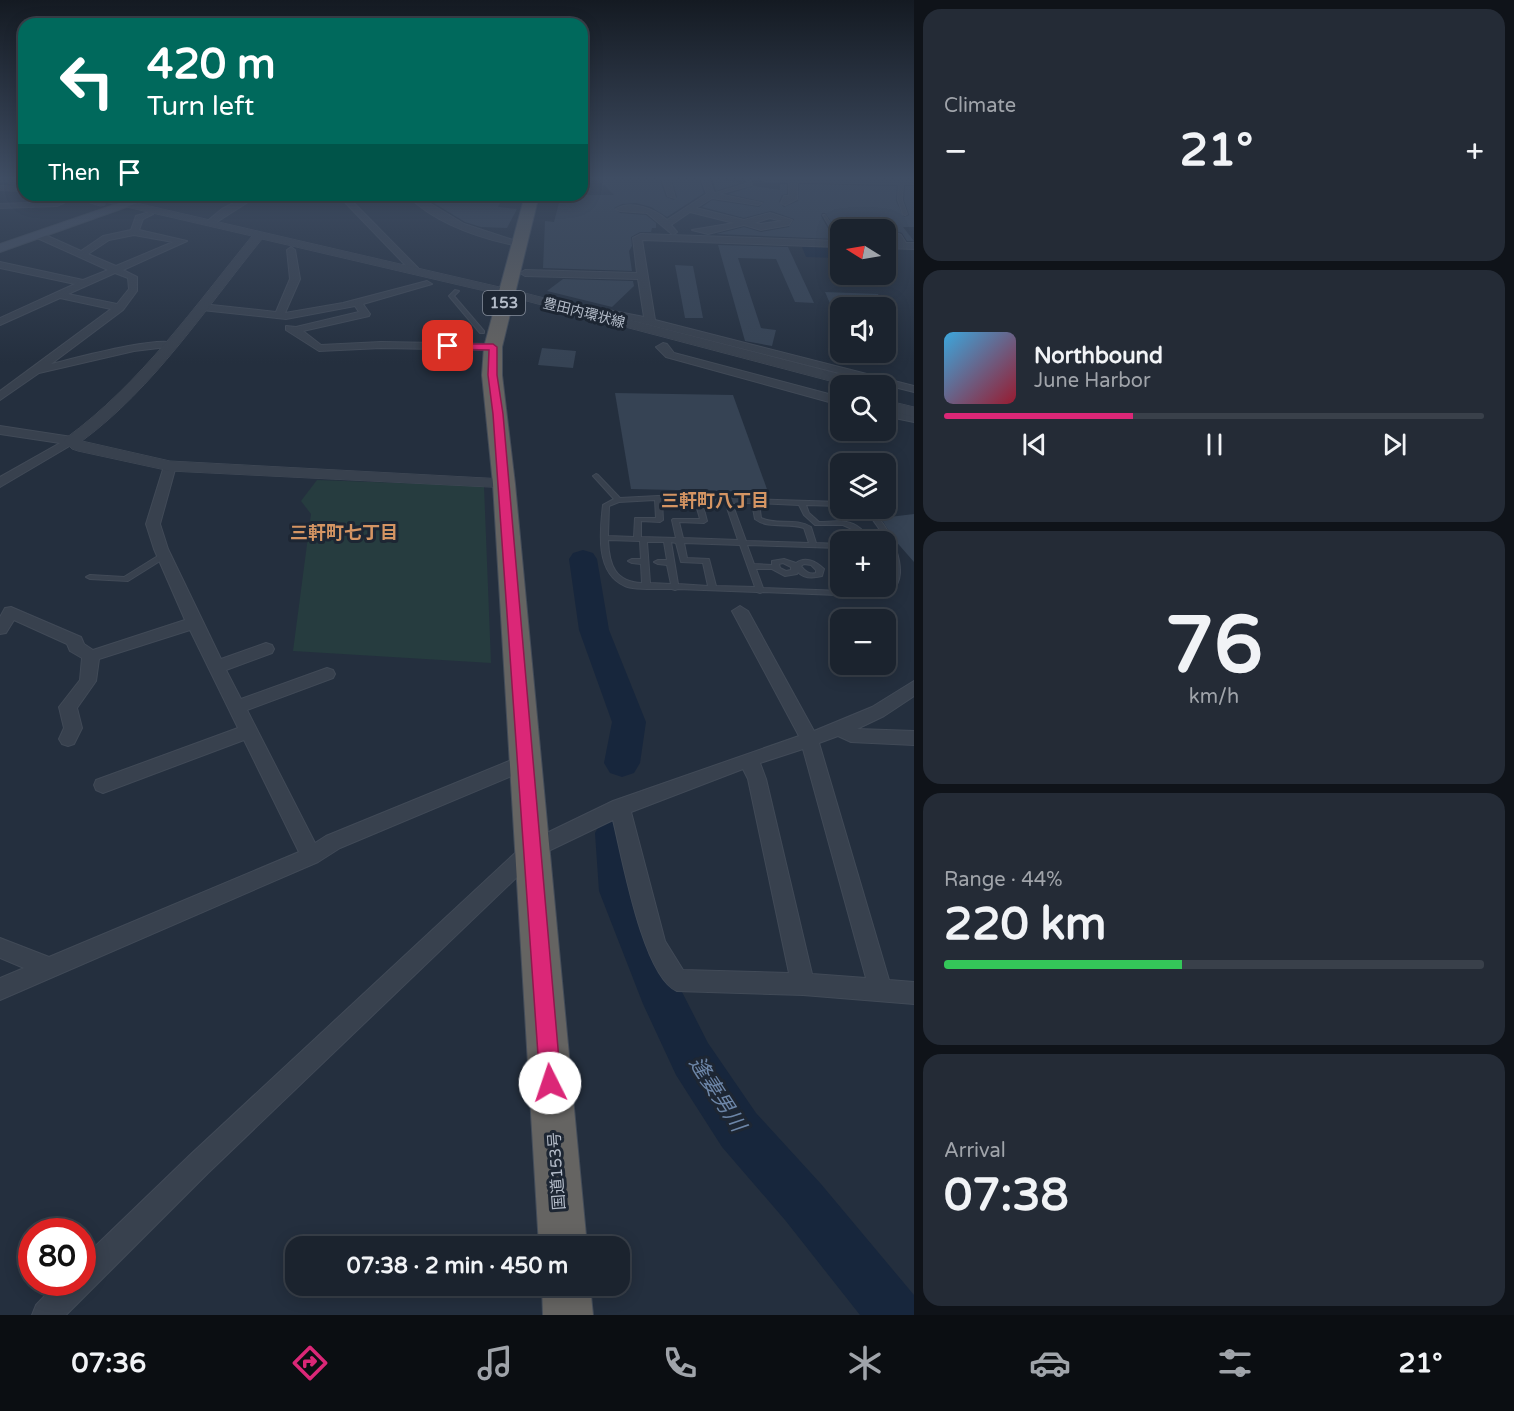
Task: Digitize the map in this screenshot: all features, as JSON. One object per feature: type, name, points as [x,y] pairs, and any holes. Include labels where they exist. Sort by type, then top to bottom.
[{"type":"highway","name":"国道153号","points":[[532,240],[525,273],[493,347],[492,375],[504,484],[562,1236]]},
{"type":"highway","name":"国道153号","points":[[498,414],[505,401],[506,356],[518,243]]},
{"type":"highway","points":[[567,1296],[568,1315]]},
{"type":"main road","points":[[0,248],[22,240]]},
{"type":"street","points":[[0,397],[119,308],[134,290],[132,277],[51,240]]},
{"type":"street","points":[[83,254],[90,246],[103,240]]},
{"type":"street","points":[[0,322],[183,241],[180,240]]},
{"type":"street","points":[[0,483],[72,441],[102,419],[171,344],[254,240]]},
{"type":"street","name":"豊田内環状線","points":[[263,240],[291,250],[457,291],[596,315],[830,376]]},
{"type":"street","name":"豊田内環状線","points":[[268,240],[415,270],[663,346],[830,389]]},
{"type":"street","points":[[386,240],[415,270]]},
{"type":"street","points":[[506,240],[518,243]]},
{"type":"street","points":[[637,240],[650,322]]},
{"type":"street","points":[[735,240],[830,243]]},
{"type":"street","points":[[900,240],[903,246]]},
{"type":"street","points":[[896,246],[914,246]]},
{"type":"street","points":[[291,250],[295,279],[283,316],[284,324],[319,348],[381,345],[493,347]]},
{"type":"street","points":[[0,265],[84,283]]},
{"type":"street","points":[[525,273],[642,276]]},
{"type":"street","points":[[202,307],[283,316],[357,302],[427,284]]},
{"type":"street","points":[[59,295],[119,308]]},
{"type":"street","points":[[295,330],[365,314],[357,302]]},
{"type":"street","points":[[596,315],[608,313],[650,322],[914,389]]},
{"type":"street","points":[[35,371],[134,348],[171,344]]},
{"type":"street","points":[[663,346],[661,347],[663,350],[679,358],[830,397]]},
{"type":"street","points":[[896,393],[914,397]]},
{"type":"street","points":[[896,407],[914,412]]},
{"type":"street","points":[[896,414],[914,418]]},
{"type":"street","points":[[0,430],[72,441],[78,446],[170,466],[504,484]]},
{"type":"street","points":[[170,466],[153,524],[164,556],[194,623],[311,856]]},
{"type":"street","points":[[740,611],[809,738],[880,991]]},
{"type":"street","points":[[0,629],[11,612],[75,641],[76,648],[91,656],[194,623]]},
{"type":"street","points":[[217,667],[266,649]]},
{"type":"street","points":[[68,739],[74,728],[68,707],[88,681],[91,656]]},
{"type":"street","points":[[237,707],[327,674]]},
{"type":"street","points":[[96,1265],[199,1164],[533,849],[580,824],[620,807],[881,710],[914,687]]},
{"type":"street","points":[[836,728],[851,735],[914,738]]},
{"type":"street","points":[[103,785],[250,731]]},
{"type":"street","points":[[749,760],[757,779],[803,984]]},
{"type":"street","points":[[0,989],[311,856],[333,842],[526,762]]},
{"type":"street","points":[[620,807],[655,944],[677,980],[803,984],[914,993]]},
{"type":"street","points":[[0,948],[50,968]]},
{"type":"street","points":[[46,1315],[65,1296]]},
{"type":"lane","points":[[457,291],[450,296],[482,332]]},
{"type":"lane","points":[[596,476],[618,500]]},
{"type":"lane","points":[[646,586],[645,562],[637,519],[660,520],[658,498]]},
{"type":"lane","points":[[830,504],[658,498],[618,500],[606,505],[605,538],[608,568],[616,579],[628,585],[830,593]]},
{"type":"lane","points":[[698,500],[704,521],[675,520],[684,560],[706,561],[713,589]]},
{"type":"lane","points":[[728,501],[760,591]]},
{"type":"lane","points":[[755,501],[758,519],[768,526],[800,524],[807,527],[813,545]]},
{"type":"lane","points":[[802,503],[806,514],[817,524],[842,522],[851,524],[857,531]]},
{"type":"lane","points":[[874,519],[883,531]]},
{"type":"lane","points":[[605,538],[830,546]]},
{"type":"lane","points":[[667,541],[675,588]]},
{"type":"lane","points":[[799,545],[805,562]]},
{"type":"lane","points":[[90,577],[125,579],[164,556]]},
{"type":"lane","points":[[632,561],[645,562]]},
{"type":"lane","points":[[658,562],[671,563]]},
{"type":"lane","points":[[751,566],[774,567],[784,574],[791,573],[797,569],[798,565],[805,562],[816,565],[820,569],[819,574],[809,576],[797,569],[790,562],[775,563],[774,567]]},
{"type":"lane","points":[[896,563],[899,568],[896,582]]},
{"type":"green space","points":[[317,480],[484,486],[491,663],[293,651],[311,514],[301,501]]},
{"type":"water","points":[[802,247],[830,248],[830,258],[806,257]]},
{"type":"building","points":[[544,240],[631,240],[632,246],[629,251],[632,271],[543,268]]},
{"type":"building","points":[[718,245],[788,247],[814,303],[795,302],[776,259],[738,258],[761,328],[776,330],[772,346],[745,341]]},
{"type":"building","points":[[675,265],[693,266],[703,318],[685,318]]},
{"type":"building","points":[[563,279],[633,281],[634,286],[612,307],[547,291]]},
{"type":"building","points":[[825,292],[878,294],[880,297],[830,297],[830,303]]},
{"type":"building","points":[[542,348],[576,351],[573,368],[538,365]]},
{"type":"building","points":[[615,393],[733,395],[768,492],[631,489]]},
{"type":"building","points":[[914,514],[914,562],[896,541],[896,531],[889,531],[882,519],[896,519],[896,516]]},
{"type":"waterway","name":"逢妻男川","points":[[583,559],[594,630],[629,722],[622,763]]},
{"type":"waterway","name":"逢妻男川","points":[[614,833],[619,891],[665,1004],[692,1059],[739,1130],[803,1202],[895,1315]]},
{"type":"district","name":"三軒町八丁目","points":[[715,501]]},
{"type":"district","name":"三軒町七丁目","points":[[344,533]]},
{"type":"route","points":[[448,346],[493,347],[492,375],[498,414],[550,1083]]}]
